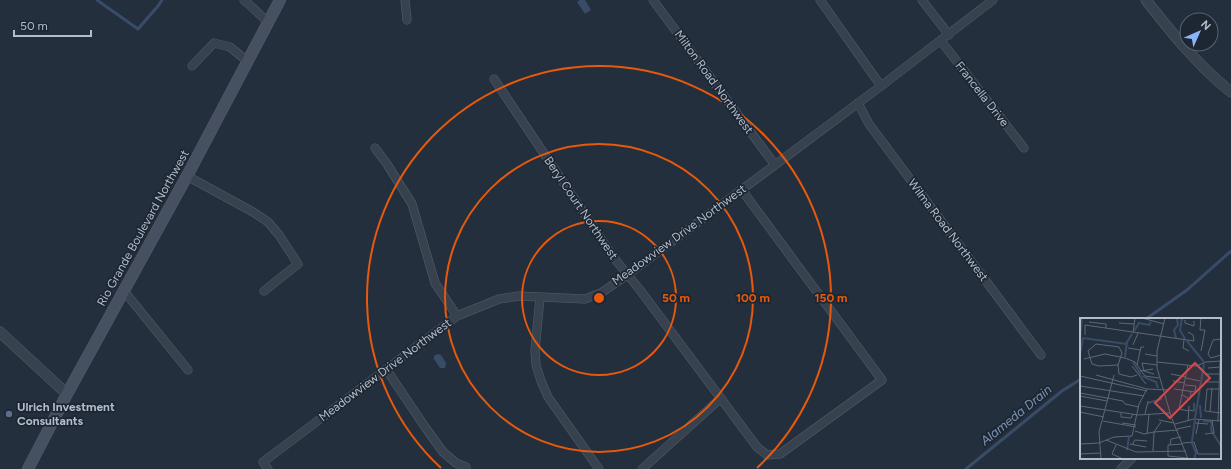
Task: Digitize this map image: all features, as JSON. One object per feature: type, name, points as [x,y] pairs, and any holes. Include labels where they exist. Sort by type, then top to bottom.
[{"type":"main road","name":"Rio Grande Boulevard Northwest","points":[[28,469],[67,394],[187,176],[280,0]]},
{"type":"street","points":[[244,0],[268,22]]},
{"type":"street","points":[[405,0],[407,20]]},
{"type":"street","name":"Milton Road Northwest","points":[[653,0],[775,165]]},
{"type":"street","points":[[820,0],[881,86]]},
{"type":"street","points":[[922,0],[949,35]]},
{"type":"street","name":"Meadowview Drive Northwest","points":[[266,466],[386,368],[457,316],[499,298],[519,296],[585,299],[601,293],[881,86],[993,0]]},
{"type":"street","points":[[1146,0],[1196,61],[1212,77],[1231,92]]},
{"type":"street","name":"Francella Drive","points":[[940,41],[1024,148]]},
{"type":"street","points":[[192,66],[214,43],[230,48],[247,61]]},
{"type":"street","name":"Beryl Court Northwest","points":[[494,79],[614,258],[640,290],[757,447],[767,455],[780,454],[882,380],[741,189]]},
{"type":"street","name":"Wilma Road Northwest","points":[[858,103],[869,124],[1041,355]]},
{"type":"street","points":[[375,148],[412,204],[435,283],[457,316]]},
{"type":"street","points":[[187,176],[253,212],[268,222],[283,241],[298,264],[264,291]]},
{"type":"street","points":[[124,291],[188,370]]},
{"type":"street","points":[[540,298],[535,350],[536,366],[541,381],[548,397],[599,469]]},
{"type":"street","points":[[0,332],[67,394]]},
{"type":"street","points":[[386,368],[443,452],[456,463],[466,467]]},
{"type":"street","points":[[642,469],[721,398]]},
{"type":"street","points":[[1121,469],[1131,459]]},
{"type":"water","points":[[580,0],[585,0],[591,10],[585,14],[577,2]]},
{"type":"water","points":[[438,354],[441,355],[446,363],[445,368],[440,368],[434,359],[434,356]]},
{"type":"waterway","points":[[97,0],[138,29],[162,0]]},
{"type":"waterway","name":"Alameda Drain","points":[[1147,318],[1187,290],[1231,251]]},
{"type":"waterway","name":"Alameda Drain","points":[[966,469],[1062,391],[1080,380]]},
{"type":"place","name":"Ulrich Investment Consultants","points":[[9,414]]}]
